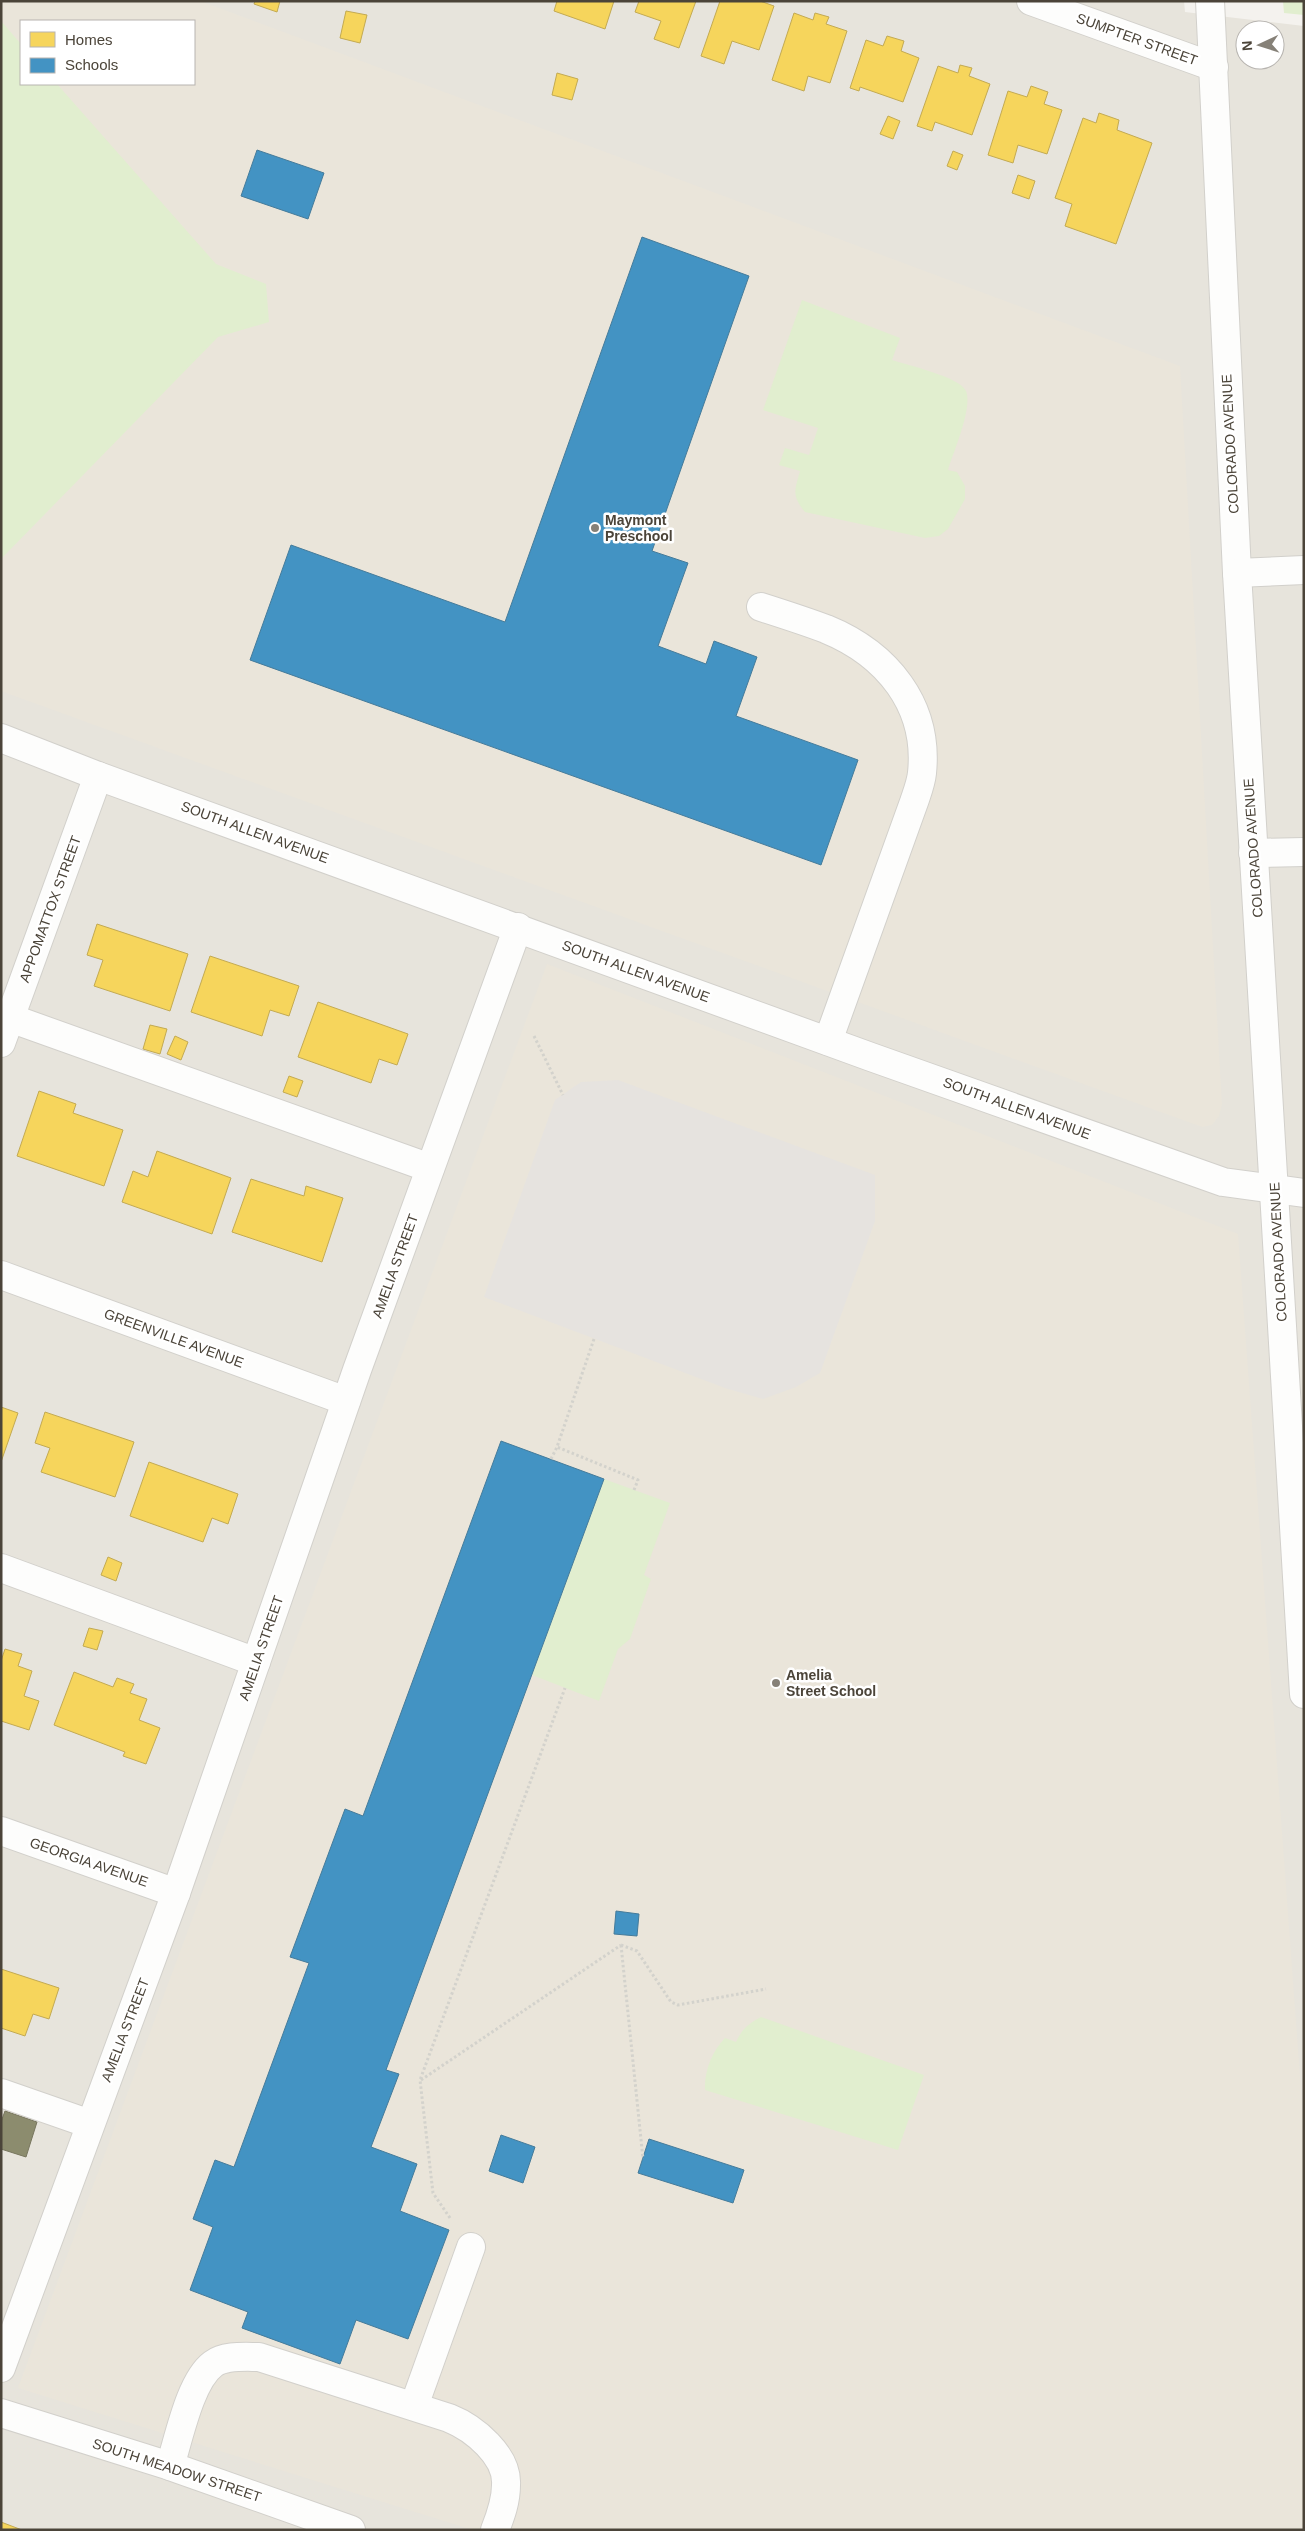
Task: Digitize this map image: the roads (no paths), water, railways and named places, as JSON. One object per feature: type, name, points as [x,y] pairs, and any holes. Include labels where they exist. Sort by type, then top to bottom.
[{"type":"street","name":"SUMPTER STREET","points":[[1032,1],[1214,67]]},
{"type":"street","name":"COLORADO AVENUE","points":[[1210,1],[1236,573],[1274,1190],[1297,1471],[1304,1694]]},
{"type":"street","points":[[1236,573],[1304,570]]},
{"type":"street","points":[[761,607],[827,630],[864,649],[896,678],[913,705],[922,742],[922,774],[914,802],[828,1041]]},
{"type":"street","name":"SOUTH ALLEN AVENUE","points":[[1,738],[98,776],[828,1041],[1224,1182],[1304,1193]]},
{"type":"street","name":"APPOMATTOX STREET","points":[[6,1031],[98,776]]},
{"type":"street","points":[[1253,853],[1304,852]]},
{"type":"street","name":"AMELIA STREET","points":[[1,2368],[176,1893],[346,1401],[518,928]]},
{"type":"street","points":[[6,1031],[430,1168]]},
{"type":"street","name":"GREENVILLE AVENUE","points":[[1,1275],[346,1401]]},
{"type":"street","points":[[1,1568],[256,1662]]},
{"type":"street","name":"GEORGIA AVENUE","points":[[1,1831],[176,1893]]},
{"type":"street","points":[[1,2092],[90,2124]]},
{"type":"street","points":[[414,2406],[471,2247]]},
{"type":"street","points":[[170,2466],[198,2380],[214,2363],[234,2358],[259,2358],[414,2406],[462,2423],[484,2438],[499,2460],[507,2483],[502,2511],[495,2530]]},
{"type":"street","name":"SOUTH MEADOW STREET","points":[[1,2413],[170,2466],[351,2530]]},
{"type":"place","name":"Maymont Preschool","points":[[595,528]]},
{"type":"place","name":"Amelia Street School","points":[[776,1683]]}]
